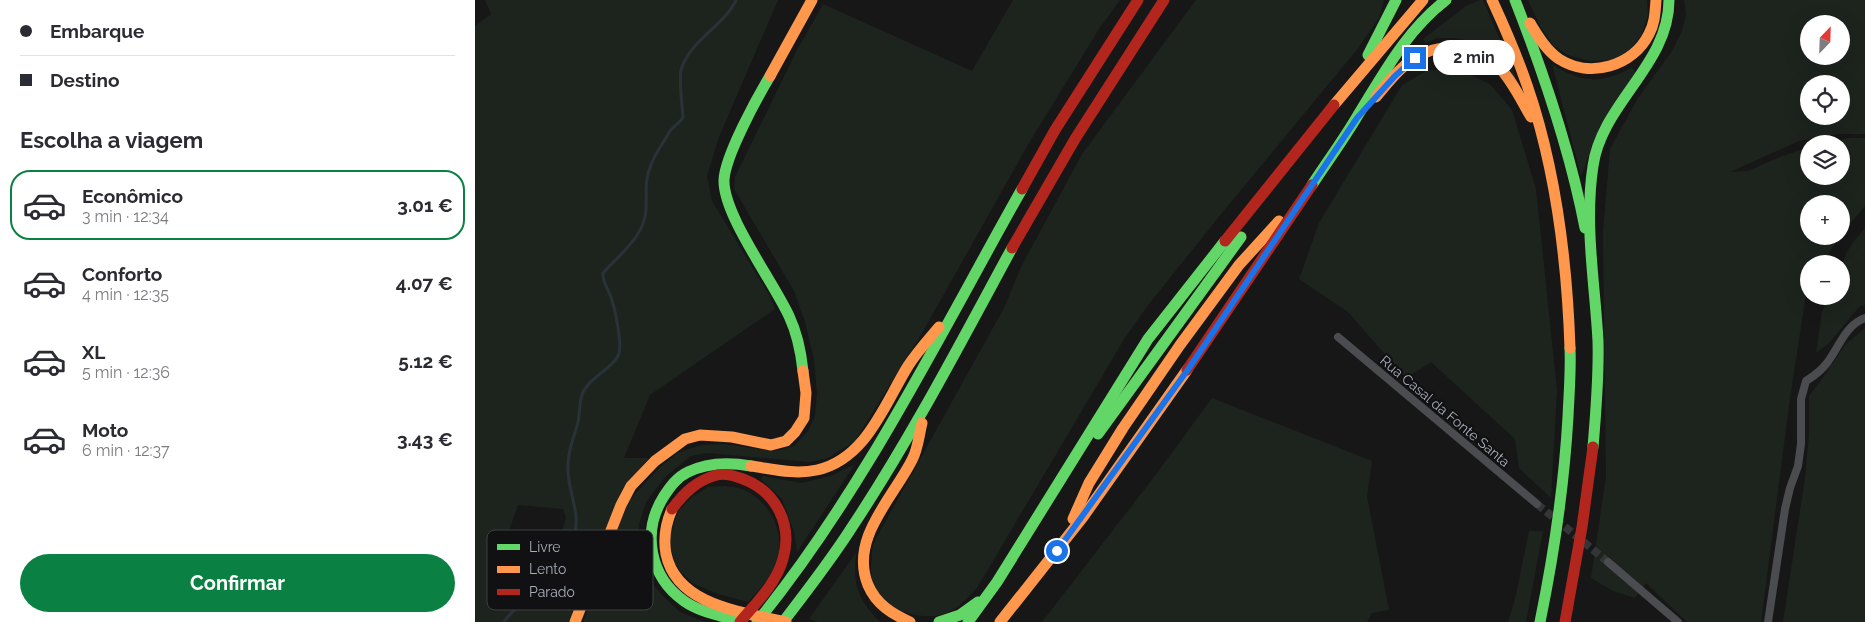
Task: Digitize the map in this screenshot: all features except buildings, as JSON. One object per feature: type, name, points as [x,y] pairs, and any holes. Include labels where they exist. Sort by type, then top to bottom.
[{"type":"main road","points":[[611,530],[631,486],[655,462],[685,439],[700,435],[732,437],[771,445],[786,441],[795,432],[804,418],[806,393],[801,351],[789,316],[734,216],[725,194],[724,178],[731,155],[756,100],[813,0]]},
{"type":"main road","points":[[757,622],[788,584],[849,494],[908,398],[957,304],[1055,130],[1137,0]]},
{"type":"main road","points":[[653,561],[666,584],[684,602],[784,622],[868,505],[927,406],[1025,224],[1073,142],[1164,0]]},
{"type":"main road","points":[[1355,78],[1396,0]]},
{"type":"main road","points":[[969,622],[997,582],[1148,339],[1355,78],[1423,0]]},
{"type":"main road","points":[[1000,622],[1057,551],[1189,368],[1357,118],[1384,70],[1417,27],[1446,0]]},
{"type":"main road","points":[[1491,0],[1520,64],[1542,134],[1558,218],[1568,300],[1571,365],[1563,485],[1553,562],[1540,622]]},
{"type":"main road","points":[[1515,1],[1545,46],[1562,60],[1580,68],[1595,69],[1613,67],[1628,59],[1643,46],[1657,14],[1656,0]]},
{"type":"main road","points":[[1565,622],[1594,439],[1598,364],[1591,256],[1593,164],[1599,143],[1611,116],[1665,33],[1669,16],[1669,0]]},
{"type":"main road","points":[[1515,1],[1539,62],[1577,187],[1591,256]]},
{"type":"main road","points":[[1357,118],[1395,76],[1415,58],[1438,48],[1464,48],[1490,59],[1504,74],[1542,134]]},
{"type":"main road","points":[[1057,551],[1089,483],[1123,428],[1180,345],[1239,266],[1312,184]]},
{"type":"main road","points":[[652,530],[660,503],[672,485],[685,473],[705,465],[725,462],[777,470],[809,472],[834,464],[857,447],[870,432],[917,353],[957,304]]},
{"type":"main road","points":[[910,622],[894,616],[878,602],[867,586],[863,570],[863,551],[873,524],[913,458],[927,406]]},
{"type":"main road","points":[[717,474],[744,478],[765,489],[781,512],[787,530],[785,552],[775,578],[741,622],[708,606],[676,576],[666,558],[663,533],[671,507],[691,486],[717,474]]},
{"type":"main road","points":[[939,622],[951,619],[973,606],[997,582]]},
{"type":"main road","points":[[575,622],[580,610]]},
{"type":"street","points":[[1769,622],[1785,509],[1798,466],[1801,444],[1801,399],[1806,381],[1817,374],[1828,362],[1846,334],[1865,318]]},
{"type":"street","name":"Rua Casal da Fonte Santa","points":[[1338,338],[1537,504]]},
{"type":"street","points":[[1608,562],[1678,622]]},
{"type":"shaded area","points":[[485,0],[778,0],[719,137],[707,176],[712,201],[770,296],[775,309],[650,395],[624,458],[649,458],[624,487],[608,530],[563,530],[566,517],[563,509],[518,505],[509,530],[487,530],[487,610],[578,610],[573,622],[475,622],[475,26],[491,14]]},
{"type":"shaded area","points":[[1013,0],[1120,0],[1099,29],[1029,143],[921,335],[855,441],[828,458],[810,462],[707,453],[691,456],[666,476],[646,502],[639,530],[618,530],[628,502],[658,469],[677,453],[701,445],[724,444],[775,451],[794,446],[808,431],[815,416],[817,393],[814,359],[805,322],[794,291],[734,189],[735,177],[796,52],[823,4],[972,71]]},
{"type":"shaded area","points":[[1196,0],[1384,0],[1379,18],[1356,51],[1226,208],[1149,304],[1126,336],[977,588],[958,606],[944,614],[923,616],[901,610],[882,598],[876,589],[871,575],[873,544],[1004,308],[1021,267],[1082,154]]},
{"type":"shaded area","points":[[1483,0],[1518,82],[1500,57],[1474,42],[1455,38],[1437,38],[1426,43],[1423,39],[1466,6]]},
{"type":"shaded area","points":[[1528,0],[1647,0],[1648,15],[1642,34],[1629,51],[1614,60],[1590,61],[1568,55],[1553,45],[1540,26]]},
{"type":"shaded area","points":[[1684,0],[1865,0],[1865,134],[1800,135],[1800,141],[1730,172],[1748,171],[1800,150],[1800,185],[1850,185],[1850,138],[1865,138],[1865,206],[1850,224],[1850,195],[1800,195],[1800,245],[1834,245],[1828,255],[1800,255],[1800,305],[1804,305],[1790,398],[1761,622],[1687,622],[1646,583],[1635,598],[1613,591],[1591,578],[1606,477],[1603,232],[1610,149],[1638,98],[1672,51],[1682,31],[1686,14]]},
{"type":"shaded area","points":[[1552,64],[1570,74],[1591,79],[1608,77],[1632,68],[1636,73],[1599,128],[1581,176]]},
{"type":"shaded area","points":[[1428,70],[1463,71],[1490,84],[1512,110],[1536,189],[1557,390],[1551,498],[1519,468],[1515,439],[1431,362],[1406,378],[1348,312],[1299,279],[1319,223],[1402,85]]},
{"type":"shaded area","points":[[1865,228],[1865,305],[1860,306],[1829,343],[1816,353],[1822,312],[1825,305],[1850,305],[1850,255],[1846,255],[1851,245]]},
{"type":"shaded area","points":[[1865,328],[1865,622],[1783,622],[1805,478],[1809,434],[1809,396],[1845,345]]},
{"type":"shaded area","points":[[1212,398],[1372,461],[1367,496],[1389,610],[1372,613],[1367,622],[1042,622],[1154,477]]},
{"type":"shaded area","points":[[855,464],[797,552],[794,532],[782,499],[761,479],[763,476],[802,483],[833,475]]},
{"type":"shaded area","points":[[725,486],[744,490],[754,495],[769,511],[778,531],[779,554],[776,565],[767,580],[748,602],[718,594],[694,584],[680,571],[675,563],[669,540],[678,511],[692,497],[708,487]]},
{"type":"shaded area","points":[[1529,531],[1543,531],[1526,622],[1508,622],[1516,595]]},
{"type":"shaded area","points":[[856,553],[855,574],[858,591],[866,606],[880,622],[819,622],[809,619]]},
{"type":"shaded area","points":[[653,584],[680,612],[705,622],[583,622],[588,610],[653,610]]},
{"type":"waterway","points":[[575,530],[576,517],[568,463],[578,422],[581,398],[589,383],[616,358],[620,348],[614,309],[604,282],[603,273],[641,229],[646,210],[649,171],[655,156],[670,131],[683,117],[680,74],[685,60],[691,50],[731,9],[736,0]]},
{"type":"waterway","points":[[504,622],[514,610]]},
{"type":"tunnel","points":[[1537,504],[1608,562]]},
{"type":"traffic: fast","points":[[1368,55],[1396,0]]},
{"type":"traffic: fast","points":[[1312,185],[1407,39],[1446,0]]},
{"type":"traffic: fast","points":[[1515,0],[1564,141],[1585,228]]},
{"type":"traffic: fast","points":[[1593,447],[1598,354],[1590,232],[1593,166],[1599,143],[1609,123],[1658,44],[1666,23],[1669,0]]},
{"type":"traffic: fast","points":[[770,76],[736,142],[724,180],[731,211],[792,322],[803,371]]},
{"type":"traffic: fast","points":[[757,622],[796,572],[866,466],[930,356],[1022,189]]},
{"type":"traffic: fast","points":[[1098,434],[1241,237]]},
{"type":"traffic: fast","points":[[968,622],[997,582],[1148,339],[1225,241]]},
{"type":"traffic: fast","points":[[783,622],[836,551],[895,459],[1012,248]]},
{"type":"traffic: fast","points":[[1540,622],[1550,571],[1564,469],[1570,348]]},
{"type":"traffic: fast","points":[[652,530],[657,510],[664,496],[680,477],[703,466],[727,464],[751,466]]},
{"type":"traffic: fast","points":[[653,553],[663,580],[684,601],[712,614],[742,622]]},
{"type":"traffic: fast","points":[[939,622],[960,615],[978,602]]},
{"type":"traffic: slow","points":[[770,76],[812,0]]},
{"type":"traffic: slow","points":[[1334,105],[1423,0]]},
{"type":"traffic: slow","points":[[1492,0],[1523,74],[1546,149],[1563,248],[1570,348]]},
{"type":"traffic: slow","points":[[1530,23],[1546,47],[1559,59],[1571,65],[1584,68],[1610,66],[1633,54],[1642,45],[1652,26],[1656,0]]},
{"type":"traffic: slow","points":[[1376,97],[1398,72],[1413,59],[1434,50],[1457,48],[1479,53],[1498,66],[1512,84],[1531,117]]},
{"type":"traffic: slow","points":[[1073,519],[1089,483],[1123,428],[1180,345],[1239,265],[1279,221]]},
{"type":"traffic: slow","points":[[751,466],[784,471],[809,471],[834,464],[849,455],[872,428],[908,366],[939,327]]},
{"type":"traffic: slow","points":[[1000,622],[1083,517],[1187,370]]},
{"type":"traffic: slow","points":[[611,530],[631,486],[655,461],[685,439],[700,435],[732,437],[771,445],[786,441],[795,432],[804,418],[806,393],[803,371]]},
{"type":"traffic: slow","points":[[910,622],[885,608],[871,592],[864,568],[864,551],[876,520],[914,456],[922,423]]},
{"type":"traffic: slow","points":[[672,509],[666,531],[666,554],[673,571],[683,585],[697,596],[714,604],[786,622]]},
{"type":"traffic: slow","points":[[575,622],[580,610]]},
{"type":"traffic: jam","points":[[1022,189],[1055,130],[1138,0]]},
{"type":"traffic: jam","points":[[1012,248],[1075,139],[1164,0]]},
{"type":"traffic: jam","points":[[1225,241],[1334,105]]},
{"type":"traffic: jam","points":[[1187,370],[1312,185]]},
{"type":"traffic: jam","points":[[1565,622],[1582,527],[1593,447]]},
{"type":"traffic: jam","points":[[672,509],[697,484],[710,477],[723,474],[755,484],[773,501],[779,511],[786,534],[783,559],[776,577],[740,622]]},
{"type":"route","points":[[1057,551],[1189,368],[1357,118],[1395,76],[1415,58]]}]
